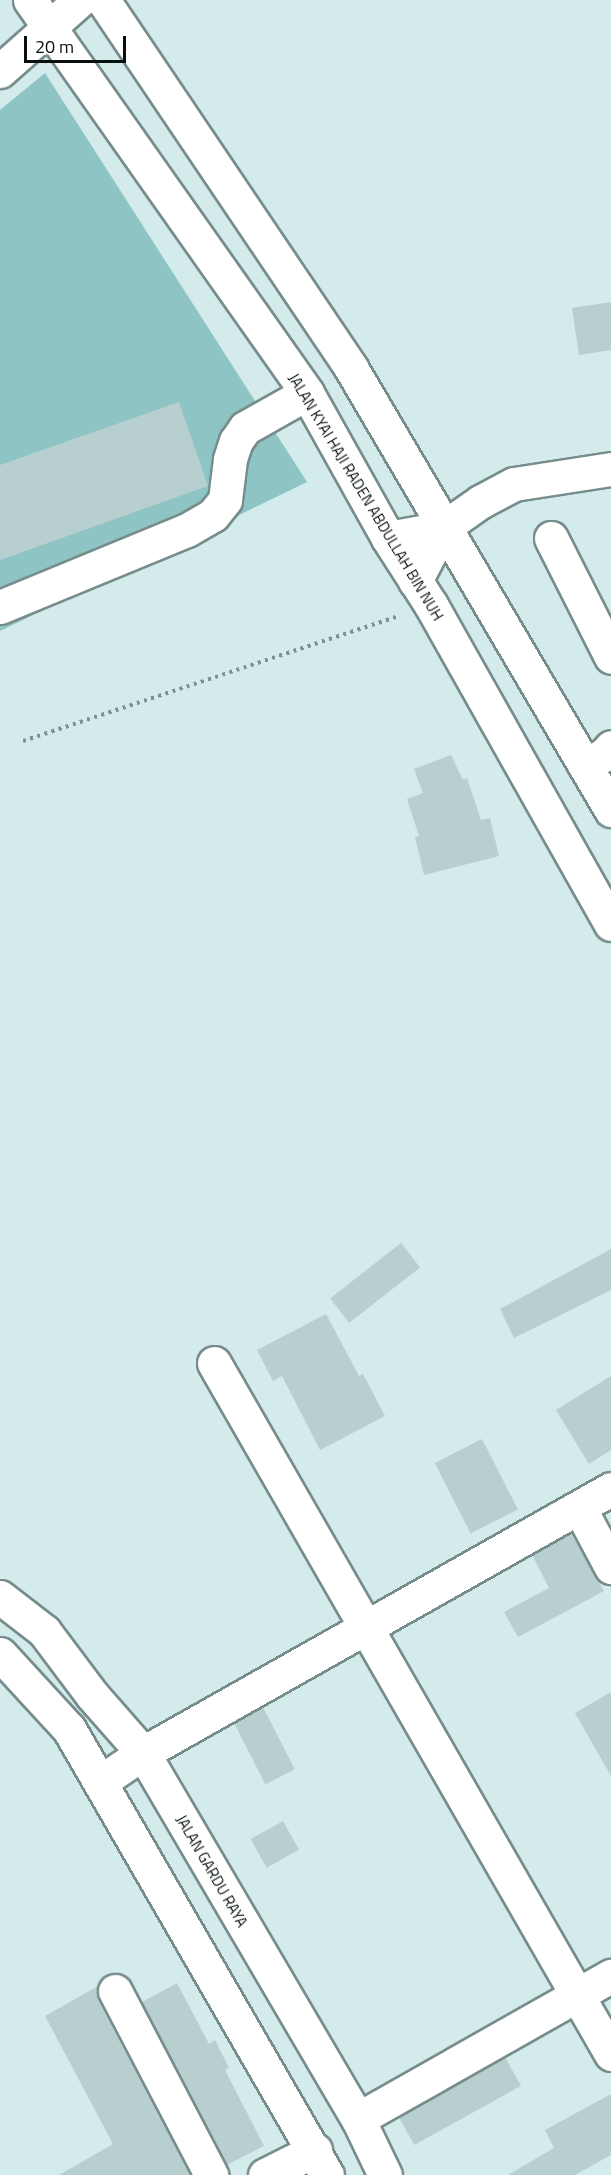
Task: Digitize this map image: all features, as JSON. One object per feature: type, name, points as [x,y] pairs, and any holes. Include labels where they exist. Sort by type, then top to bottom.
[{"type":"main road","name":"JALAN KYAI HAJI RADEN ABDULLAH BIN NUH","points":[[30,0],[307,393],[611,924]]},
{"type":"main road","points":[[0,71],[80,0]]},
{"type":"main road","points":[[103,0],[351,368],[443,528],[611,810]]},
{"type":"main road","points":[[0,607],[187,530],[213,515],[225,500],[230,459],[236,441],[245,429],[307,393]]},
{"type":"main road","points":[[388,538],[443,528],[480,502],[514,484],[611,469]]},
{"type":"main road","points":[[423,593],[443,528]]},
{"type":"main road","points":[[551,538],[611,657]]},
{"type":"main road","points":[[585,766],[605,754],[611,747]]},
{"type":"main road","points":[[214,1363],[611,2054]]},
{"type":"main road","points":[[100,1782],[143,1753],[580,1509],[611,1489]]},
{"type":"main road","points":[[580,1509],[611,1567]]},
{"type":"main road","name":"JALAN GARDU RAYA","points":[[0,1597],[44,1631],[92,1695],[143,1753],[358,2120],[385,2175]]},
{"type":"main road","points":[[0,1654],[69,1729],[321,2162],[265,2175]]},
{"type":"main road","points":[[358,2120],[611,1976]]},
{"type":"main road","points":[[115,1991],[211,2175]]},
{"type":"path","points":[[23,741],[423,593]]},
{"type":"shaded area","points":[[45,73],[307,482],[0,631],[0,110]]},
{"type":"building","points":[[611,302],[611,350],[579,355],[572,308]]},
{"type":"building","points":[[179,402],[208,486],[0,560],[0,465]]},
{"type":"building","points":[[451,755],[463,780],[467,778],[481,820],[490,818],[499,856],[424,875],[415,837],[419,836],[407,799],[423,793],[414,769]]},
{"type":"building","points":[[401,1243],[420,1267],[349,1323],[330,1298]]},
{"type":"building","points":[[611,1249],[611,1290],[514,1338],[500,1309]]},
{"type":"building","points":[[326,1314],[359,1376],[363,1374],[385,1416],[320,1450],[282,1376],[273,1381],[257,1350]]},
{"type":"building","points":[[611,1376],[611,1450],[589,1464],[556,1410]]},
{"type":"building","points":[[482,1439],[518,1509],[471,1533],[435,1463]]},
{"type":"building","points":[[571,1533],[604,1591],[518,1637],[504,1612],[549,1588],[532,1555]]},
{"type":"building","points":[[611,1692],[611,1776],[575,1713]]},
{"type":"building","points":[[263,1707],[295,1769],[265,1784],[234,1722]]},
{"type":"building","points":[[283,1821],[299,1850],[267,1868],[251,1839]]},
{"type":"building","points":[[177,1983],[209,2044],[215,2040],[229,2068],[225,2070],[264,2146],[227,2165],[142,2002]]},
{"type":"building","points":[[98,1986],[98,2000],[190,2175],[59,2175],[113,2144],[45,2016]]},
{"type":"building","points":[[505,2057],[521,2086],[414,2145],[398,2116]]},
{"type":"building","points":[[611,2094],[611,2155],[575,2175],[508,2175],[554,2148],[545,2130]]}]
